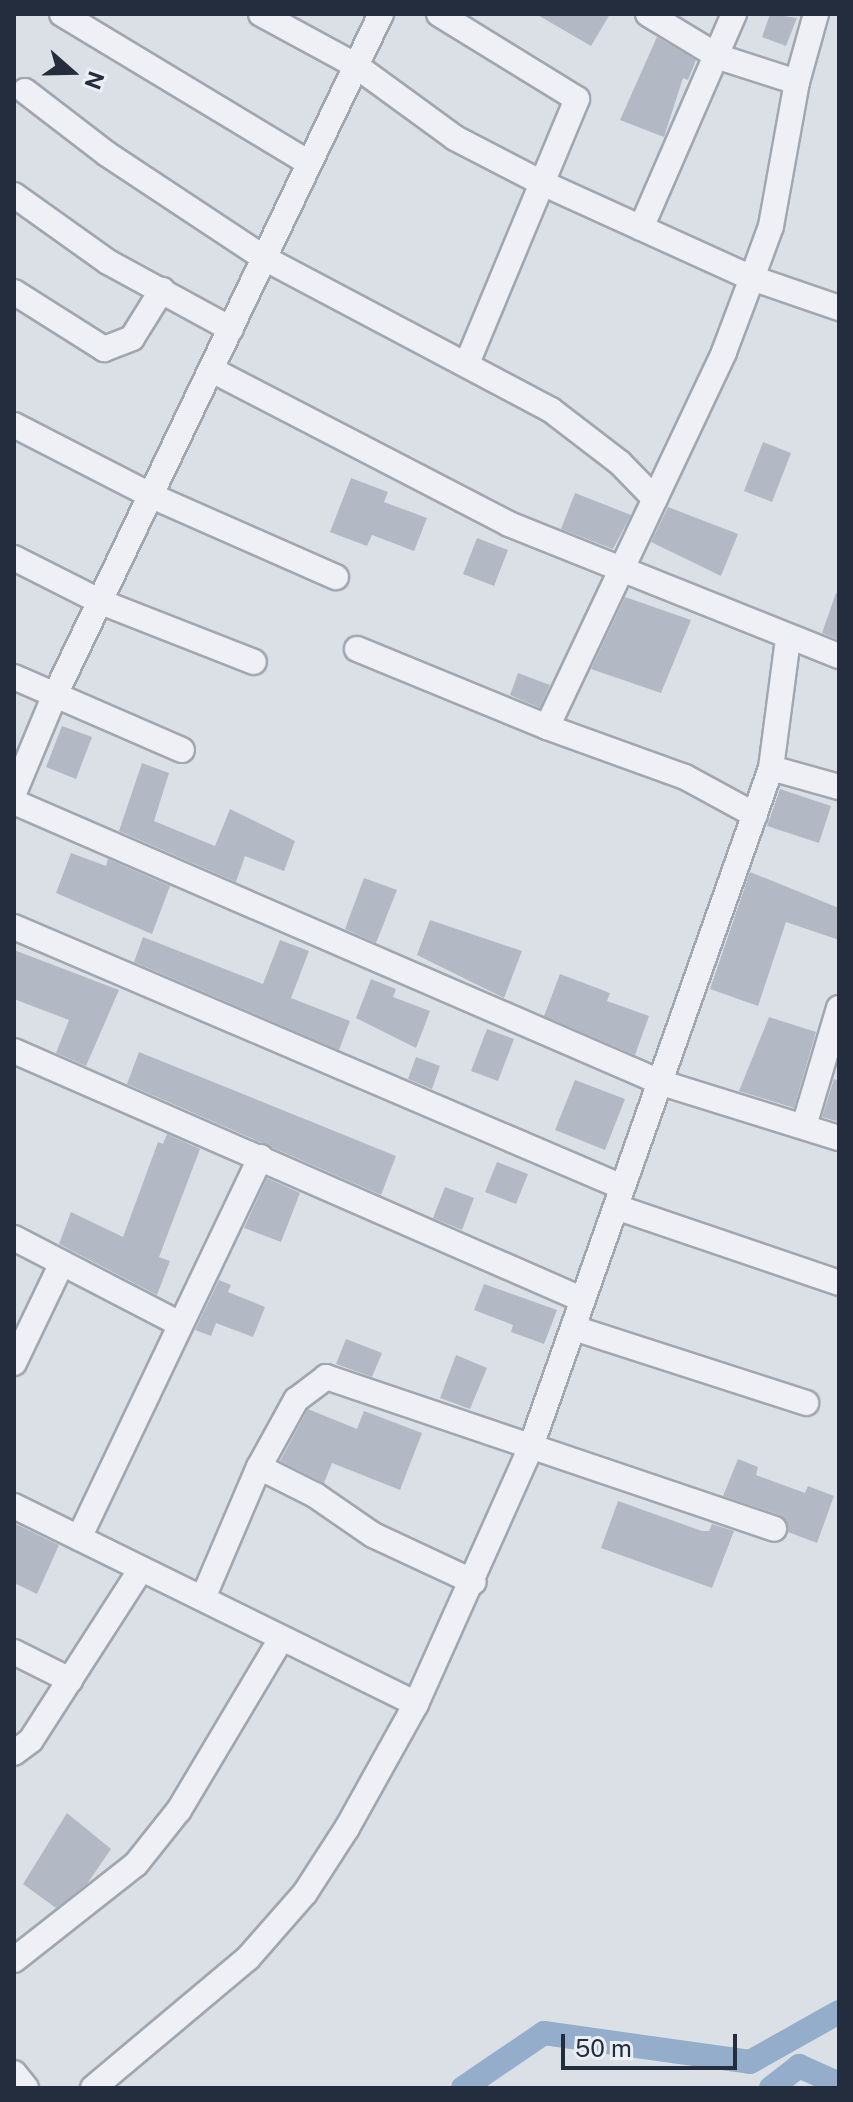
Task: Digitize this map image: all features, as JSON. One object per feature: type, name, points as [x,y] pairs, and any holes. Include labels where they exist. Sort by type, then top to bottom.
[{"type":"street","points":[[62,14],[309,163]]},
{"type":"street","points":[[261,14],[355,65],[455,138],[540,182],[752,278],[839,308]]},
{"type":"street","points":[[14,793],[54,697],[381,14]]},
{"type":"street","points":[[439,14],[577,99],[467,363]]},
{"type":"street","points":[[648,14],[719,57],[797,82]]},
{"type":"street","points":[[641,228],[719,57],[734,14]]},
{"type":"street","points":[[547,727],[655,499],[752,278],[780,185],[797,82],[816,14]]},
{"type":"street","points":[[25,91],[107,154],[264,258],[467,363],[583,431],[655,499]]},
{"type":"street","points":[[14,195],[108,262],[231,329]]},
{"type":"street","points":[[14,292],[104,349],[132,338],[162,290]]},
{"type":"street","points":[[212,370],[440,492],[788,639],[839,656]]},
{"type":"street","points":[[14,425],[152,496],[336,577]]},
{"type":"street","points":[[14,558],[101,602],[254,662]]},
{"type":"street","points":[[93,2088],[248,1958],[305,1893],[416,1704],[474,1582],[530,1449],[574,1328],[581,1299],[662,1083],[771,768],[788,639]]},
{"type":"street","points":[[357,649],[547,727],[685,777],[755,815]]},
{"type":"street","points":[[14,677],[54,697],[182,750]]},
{"type":"street","points":[[771,768],[839,787]]},
{"type":"street","points":[[14,802],[662,1083],[839,1138]]},
{"type":"street","points":[[14,927],[618,1197],[839,1283]]},
{"type":"street","points":[[804,1126],[839,1008]]},
{"type":"street","points":[[14,1051],[581,1299]]},
{"type":"street","points":[[79,1538],[261,1157]]},
{"type":"street","points":[[14,1238],[180,1324]]},
{"type":"street","points":[[14,1363],[62,1263]]},
{"type":"street","points":[[574,1328],[806,1403]]},
{"type":"street","points":[[203,1598],[259,1467],[296,1400],[312,1383],[326,1377],[530,1449],[774,1529]]},
{"type":"street","points":[[259,1467],[329,1503],[373,1535],[474,1582]]},
{"type":"street","points":[[14,1506],[416,1704]]},
{"type":"street","points":[[14,1753],[31,1740],[141,1569]]},
{"type":"street","points":[[14,1960],[136,1864],[179,1810],[281,1639]]},
{"type":"street","points":[[14,1652],[70,1680]]},
{"type":"street","points":[[14,2073],[26,2088]]},
{"type":"building","points":[[536,14],[610,14],[591,46]]},
{"type":"building","points":[[770,14],[797,18],[786,46],[762,37]]},
{"type":"building","points":[[657,37],[696,60],[688,80],[683,78],[664,137],[620,120]]},
{"type":"building","points":[[763,442],[791,453],[772,502],[744,491]]},
{"type":"building","points":[[351,478],[388,492],[384,502],[427,518],[414,551],[372,535],[367,546],[330,532]]},
{"type":"building","points":[[575,493],[631,515],[613,549],[561,529]]},
{"type":"building","points":[[668,507],[738,534],[721,576],[651,542]]},
{"type":"building","points":[[477,538],[508,550],[494,586],[463,574]]},
{"type":"building","points":[[836,593],[839,594],[839,640],[822,633]]},
{"type":"building","points":[[625,597],[691,620],[661,693],[591,669]]},
{"type":"building","points":[[518,673],[550,685],[540,708],[510,695]]},
{"type":"building","points":[[62,726],[92,737],[76,779],[46,767]]},
{"type":"building","points":[[142,763],[169,773],[154,821],[215,846],[230,809],[295,841],[284,871],[245,856],[236,882],[119,831]]},
{"type":"building","points":[[780,789],[831,806],[819,843],[767,826]]},
{"type":"building","points":[[71,853],[106,866],[108,859],[170,886],[152,934],[56,893]]},
{"type":"building","points":[[750,872],[839,908],[839,940],[786,922],[758,1006],[710,989]]},
{"type":"building","points":[[364,878],[397,890],[376,943],[345,929]]},
{"type":"building","points":[[430,920],[522,951],[504,998],[417,955]]},
{"type":"building","points":[[143,937],[263,984],[280,940],[309,951],[291,998],[350,1021],[339,1050],[134,962]]},
{"type":"building","points":[[14,950],[119,990],[86,1066],[56,1053],[69,1020],[14,999]]},
{"type":"building","points":[[560,974],[610,993],[607,1001],[649,1016],[635,1055],[544,1016]]},
{"type":"building","points":[[371,979],[396,989],[393,997],[430,1011],[416,1048],[356,1018]]},
{"type":"building","points":[[769,1017],[816,1032],[794,1108],[739,1091]]},
{"type":"building","points":[[487,1029],[514,1039],[498,1081],[471,1071]]},
{"type":"building","points":[[139,1052],[396,1156],[381,1195],[127,1084]]},
{"type":"building","points":[[416,1057],[440,1066],[432,1089],[408,1079]]},
{"type":"building","points":[[834,1079],[839,1081],[839,1122],[822,1117]]},
{"type":"building","points":[[575,1080],[625,1099],[605,1150],[555,1130]]},
{"type":"building","points":[[167,1134],[200,1149],[159,1257],[170,1261],[157,1295],[59,1244],[71,1212],[123,1237],[158,1142],[163,1144]]},
{"type":"building","points":[[497,1162],[528,1174],[516,1204],[485,1192]]},
{"type":"building","points":[[267,1178],[300,1193],[281,1242],[244,1228]]},
{"type":"building","points":[[445,1187],[474,1198],[462,1230],[433,1218]]},
{"type":"building","points":[[219,1280],[231,1285],[228,1292],[265,1307],[253,1337],[216,1323],[211,1336],[195,1330]]},
{"type":"building","points":[[484,1284],[557,1310],[544,1344],[511,1332],[513,1325],[474,1310]]},
{"type":"building","points":[[346,1339],[382,1353],[372,1377],[336,1364]]},
{"type":"building","points":[[456,1355],[487,1368],[470,1409],[440,1398]]},
{"type":"building","points":[[308,1409],[357,1429],[364,1411],[422,1433],[400,1490],[332,1463],[324,1483],[280,1461]]},
{"type":"building","points":[[738,1459],[758,1467],[756,1475],[805,1493],[808,1486],[834,1496],[817,1543],[788,1532],[780,1515],[723,1496]]},
{"type":"building","points":[[618,1501],[702,1531],[709,1531],[712,1524],[734,1531],[712,1588],[601,1548]]},
{"type":"building","points":[[14,1523],[59,1545],[37,1594],[14,1583]]},
{"type":"building","points":[[67,1813],[111,1849],[87,1884],[56,1908],[23,1884]]},
{"type":"waterway","points":[[463,2088],[544,2033],[750,2062],[839,2012]]},
{"type":"waterway","points":[[771,2088],[799,2066],[839,2084]]}]
